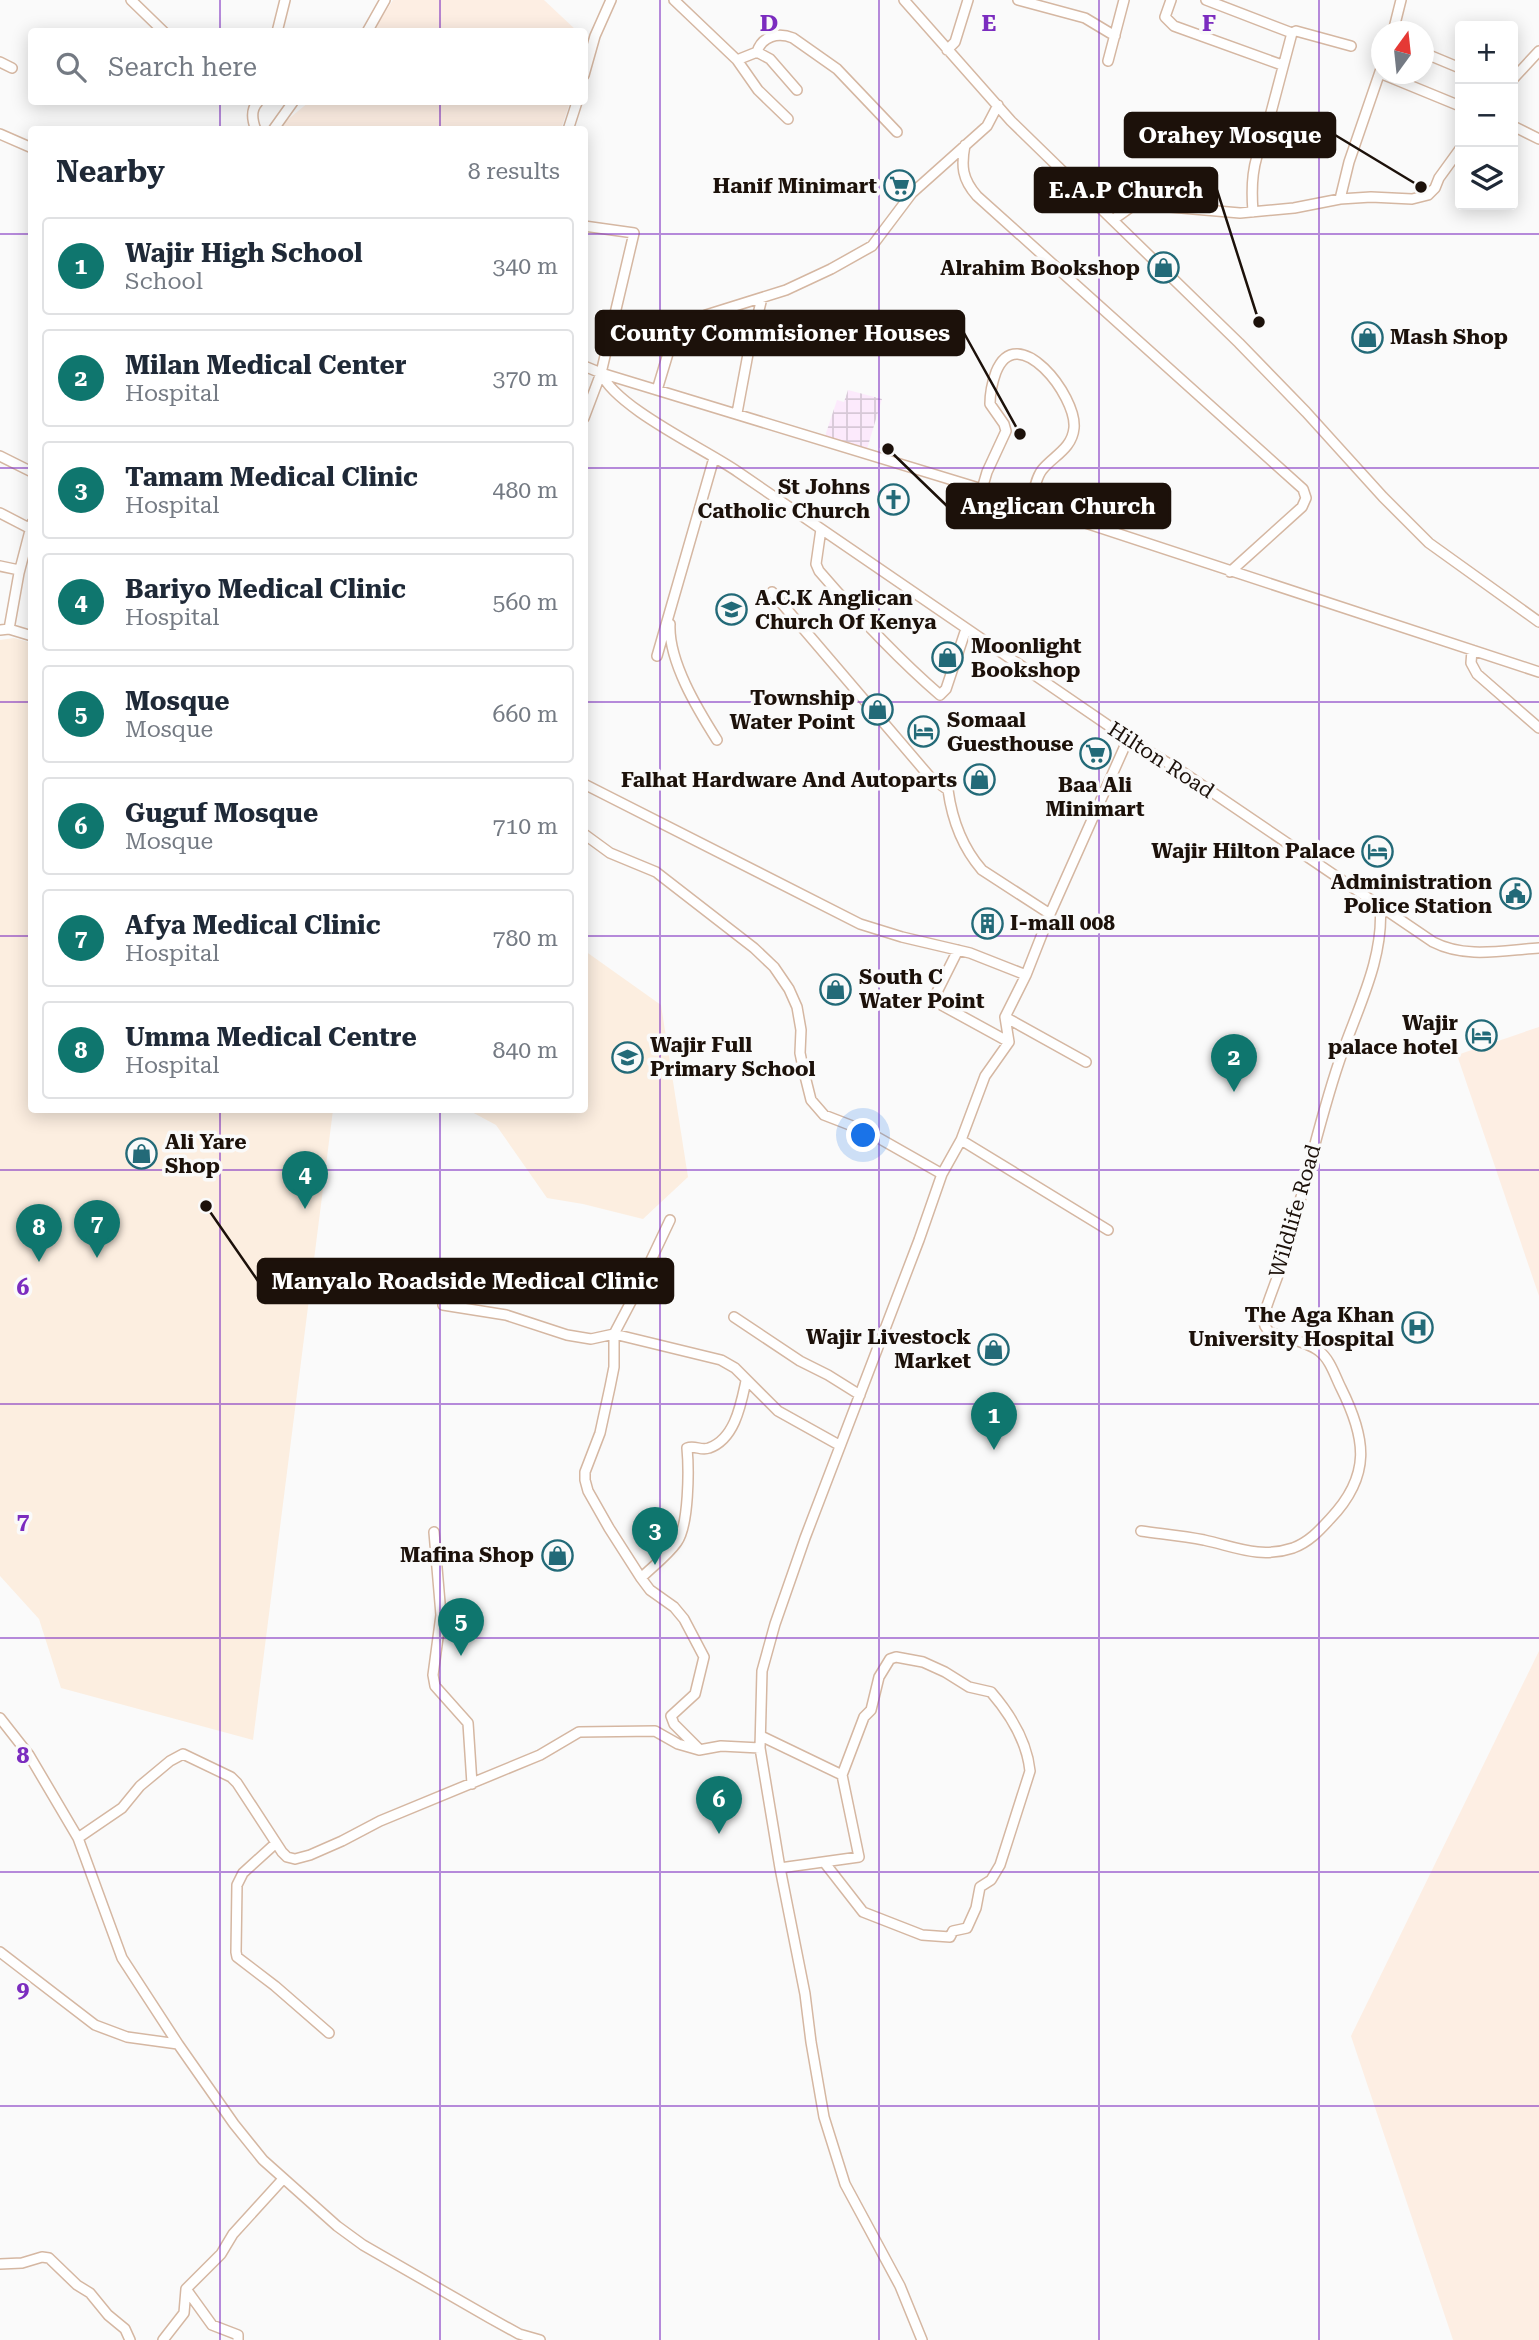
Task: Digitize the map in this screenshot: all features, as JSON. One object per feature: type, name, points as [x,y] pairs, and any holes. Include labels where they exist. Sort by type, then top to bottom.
[{"type":"street","points":[[131,0],[160,28]]},
{"type":"street","points":[[277,28],[285,0]]},
{"type":"street","points":[[369,28],[385,0]]},
{"type":"street","points":[[588,62],[611,0]]},
{"type":"street","points":[[674,0],[737,60],[758,90],[788,119]]},
{"type":"street","points":[[904,0],[1012,121],[1258,363],[1383,497],[1430,543],[1539,622]]},
{"type":"street","points":[[947,50],[955,42],[968,0]]},
{"type":"street","points":[[1018,0],[1085,18],[1115,36]]},
{"type":"street","points":[[1108,61],[1124,0]]},
{"type":"street","points":[[1171,0],[1166,18],[1174,26],[1282,65]]},
{"type":"street","points":[[1206,0],[1292,33],[1296,31],[1351,46]]},
{"type":"street","points":[[1396,21],[1401,0]]},
{"type":"street","points":[[1253,212],[1252,172],[1264,139],[1292,33]]},
{"type":"street","points":[[737,60],[757,52],[760,43],[770,37],[786,35],[793,38],[837,69],[897,132]]},
{"type":"street","points":[[1518,74],[1539,51]]},
{"type":"street","points":[[757,52],[770,59],[797,90]]},
{"type":"street","points":[[1434,58],[1455,66]]},
{"type":"street","points":[[0,62],[12,68]]},
{"type":"street","points":[[1340,199],[1349,162],[1376,84]]},
{"type":"street","points":[[1407,84],[1455,104]]},
{"type":"street","points":[[254,126],[256,105]]},
{"type":"street","points":[[276,126],[291,105]]},
{"type":"street","points":[[569,126],[576,105]]},
{"type":"street","points":[[987,126],[998,105]]},
{"type":"street","points":[[657,390],[673,337],[680,326],[811,279],[872,246],[912,193],[965,145],[987,126],[1004,120],[1012,121]]},
{"type":"street","points":[[1518,128],[1539,139]]},
{"type":"street","points":[[0,134],[28,146]]},
{"type":"street","points":[[965,145],[961,167],[963,177],[977,196],[1303,489],[1306,498],[1302,507],[1230,572]]},
{"type":"street","points":[[1114,219],[1135,204],[1221,212],[1253,212],[1294,208],[1340,199],[1412,199],[1428,195],[1435,188],[1455,156]]},
{"type":"street","points":[[588,227],[634,233],[601,373],[588,407]]},
{"type":"street","points":[[737,414],[762,298]]},
{"type":"street","points":[[982,489],[1006,431],[990,404],[994,377],[1003,359],[1009,355],[1021,354],[1045,368],[1057,382],[1074,417],[1069,444],[1041,470],[1031,506]]},
{"type":"street","points":[[588,368],[982,489],[1539,672]]},
{"type":"street","name":"Hilton Road","points":[[601,373],[607,383],[640,411],[714,458],[1128,739],[1181,771],[1280,840],[1446,948],[1475,953],[1539,948]]},
{"type":"street","points":[[0,456],[28,470]]},
{"type":"street","points":[[657,656],[714,458]]},
{"type":"street","points":[[0,513],[28,525]]},
{"type":"street","points":[[821,530],[816,564],[819,571],[859,617],[940,695],[946,690],[966,629]]},
{"type":"street","points":[[28,534],[4,629],[28,635]]},
{"type":"street","points":[[0,566],[19,570]]},
{"type":"street","points":[[772,592],[930,777],[948,790],[951,815],[974,861],[982,870],[1050,914]]},
{"type":"street","points":[[671,612],[670,631],[678,664],[701,714],[717,740]]},
{"type":"street","points":[[1472,650],[1471,663],[1477,674],[1539,728]]},
{"type":"street","points":[[922,2340],[900,2286],[845,2184],[824,2117],[805,1994],[760,1748],[762,1671],[792,1575],[839,1445],[942,1174],[961,1140],[985,1076],[1009,1042],[1005,1017],[1026,975],[1050,914],[1128,739]]},
{"type":"street","points":[[588,786],[860,924],[958,950],[1026,975]]},
{"type":"street","points":[[588,837],[610,853],[656,872],[754,948],[774,967],[797,1007],[804,1072],[811,1100],[824,1115],[868,1132],[942,1174]]},
{"type":"street","name":"Wildlife Road","points":[[1140,1531],[1202,1540],[1262,1554],[1291,1549],[1309,1541],[1339,1510],[1358,1478],[1362,1446],[1344,1395],[1326,1357],[1318,1350],[1269,1332],[1263,1318],[1284,1258],[1324,1110],[1377,951],[1381,932],[1380,904]]},
{"type":"street","points":[[958,950],[935,996],[936,1002],[1009,1042]]},
{"type":"street","points":[[1005,1017],[1086,1062]]},
{"type":"street","points":[[961,1140],[1108,1230]]},
{"type":"street","points":[[670,1220],[614,1334],[614,1367],[600,1433],[585,1472],[585,1480],[609,1528],[641,1578],[650,1590],[674,1607],[684,1619],[704,1657],[695,1694],[671,1716],[674,1724],[699,1750]]},
{"type":"street","points":[[443,1305],[506,1315],[567,1335],[591,1339],[614,1334],[721,1360],[730,1364],[778,1411],[839,1445]]},
{"type":"street","points":[[734,1317],[800,1361],[859,1395]]},
{"type":"street","points":[[641,1578],[677,1543],[683,1531],[688,1483],[687,1448],[712,1447],[732,1428],[746,1381]]},
{"type":"street","points":[[434,1532],[441,1615],[433,1675],[435,1686],[468,1723],[472,1784]]},
{"type":"street","points":[[780,1868],[859,1857],[842,1775],[864,1717],[871,1710],[879,1677],[890,1660],[896,1657],[923,1662],[969,1687],[991,1692],[1013,1722],[1031,1761],[1028,1779],[1000,1865],[991,1880],[980,1887],[976,1908],[967,1928],[953,1931],[950,1937],[922,1934],[863,1912],[824,1862]]},
{"type":"street","points":[[0,1718],[29,1755],[78,1838],[122,1958],[178,2044],[234,2124],[263,2160],[337,2226],[363,2245],[509,2328],[540,2340]]},
{"type":"street","points":[[78,1838],[122,1808],[140,1786],[170,1761],[183,1754],[231,1777],[287,1857],[295,1858],[310,1855],[380,1821],[553,1749],[579,1732],[655,1731],[678,1744],[699,1750],[721,1746],[760,1748]]},
{"type":"street","points":[[761,1736],[842,1775]]},
{"type":"street","points":[[276,1843],[243,1873],[237,1885],[237,1957],[329,2033]]},
{"type":"street","points":[[0,1952],[95,2025],[127,2037],[178,2044]]},
{"type":"street","points":[[163,2340],[184,2313],[186,2288],[221,2254],[233,2234],[283,2179]]},
{"type":"street","points":[[0,2264],[49,2258],[90,2293],[113,2320],[125,2329],[130,2340]]},
{"type":"street","points":[[186,2288],[212,2325],[238,2335],[238,2340]]},
{"type":"shaded area","points":[[393,0],[544,0],[574,28],[375,28]]},
{"type":"shaded area","points":[[305,105],[569,105],[562,126],[283,126]]},
{"type":"shaded area","points":[[848,390],[882,399],[867,449],[825,436],[837,400],[844,402]]},
{"type":"shaded area","points":[[14,638],[28,642],[28,1113],[333,1113],[253,1740],[61,1688],[39,1619],[0,1576],[0,640]]},
{"type":"shaded area","name":"Wajir Full Primary School","points":[[588,953],[661,1005],[688,1177],[643,1219],[547,1198],[496,1125],[474,1113],[588,1113]]},
{"type":"shaded area","points":[[1539,1027],[1539,1296],[1457,1055]]},
{"type":"shaded area","points":[[1539,1651],[1539,2340],[1453,2340],[1351,2036]]},
{"type":"place","name":"Hanif Minimart","points":[[900,186]]},
{"type":"place","name":"Orahey Mosque","points":[[1421,187]]},
{"type":"place","name":"Alrahim Bookshop","points":[[1163,268]]},
{"type":"place","name":"E.A.P Church","points":[[1259,322]]},
{"type":"place","name":"Mash Shop","points":[[1367,337]]},
{"type":"place","name":"County Commisioner Houses","points":[[1020,434]]},
{"type":"place","name":"Anglican Church","points":[[888,449]]},
{"type":"place","name":"St Johns Catholic Church","points":[[893,499]]},
{"type":"place","name":"A.C.K Anglican Church Of Kenya","points":[[732,610]]},
{"type":"place","name":"Moonlight Bookshop","points":[[948,658]]},
{"type":"place","name":"Township Water Point","points":[[878,710]]},
{"type":"place","name":"Somaal Guesthouse","points":[[924,732]]},
{"type":"place","name":"Baa Ali Minimart","points":[[1095,753]]},
{"type":"place","name":"Falhat Hardware And Autoparts","points":[[980,780]]},
{"type":"place","name":"Wajir Hilton Palace","points":[[1378,851]]},
{"type":"place","name":"Administration Police Station","points":[[1515,894]]},
{"type":"place","name":"I-mall 008","points":[[987,923]]},
{"type":"place","name":"South C Water Point","points":[[836,989]]},
{"type":"place","name":"Wajir palace hotel","points":[[1481,1035]]},
{"type":"place","name":"Wajir Full Primary School","points":[[627,1057]]},
{"type":"place","name":"Milan Medical Center","points":[[1234,1092]]},
{"type":"place","name":"Ali Yare Shop","points":[[142,1154]]},
{"type":"place","name":"Manyalo Roadside Medical Clinic","points":[[206,1206]]},
{"type":"place","name":"Bariyo Medical Clinic","points":[[305,1209]]},
{"type":"place","name":"Afya Medical Clinic","points":[[97,1258]]},
{"type":"place","name":"Umma Medical Centre","points":[[39,1262]]},
{"type":"place","name":"The Aga Khan University Hospital","points":[[1417,1327]]},
{"type":"place","name":"Wajir Livestock Market","points":[[994,1349]]},
{"type":"place","name":"Wajir High School","points":[[994,1450]]},
{"type":"place","name":"Mafina Shop","points":[[557,1555]]},
{"type":"place","name":"Tamam Medical Clinic","points":[[655,1565]]},
{"type":"place","name":"Mosque","points":[[461,1656]]},
{"type":"place","name":"Guguf Mosque","points":[[719,1834]]}]
